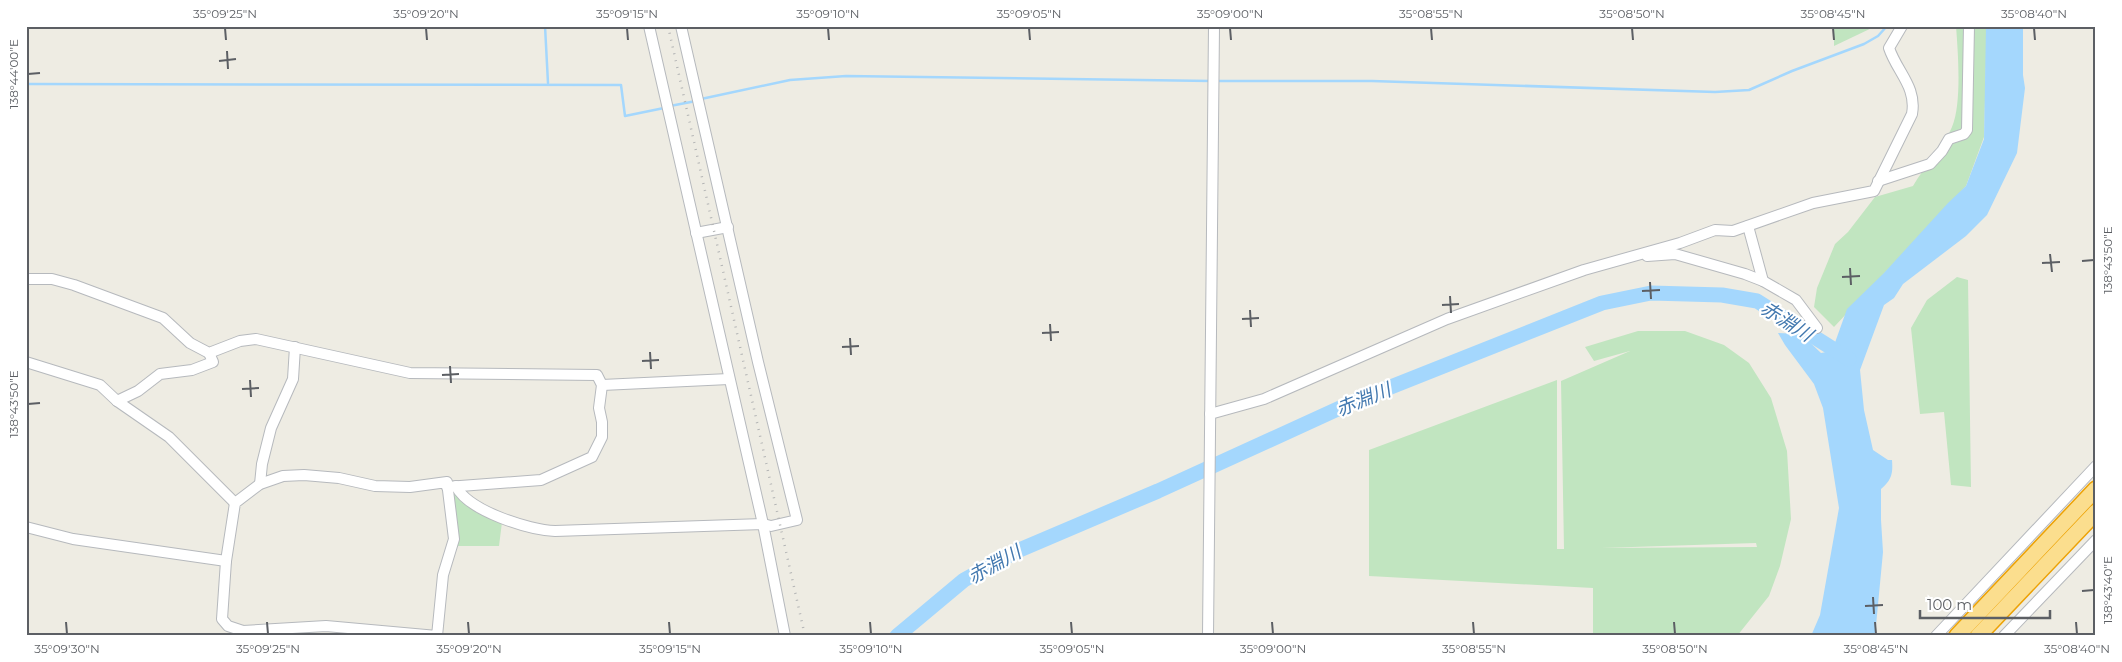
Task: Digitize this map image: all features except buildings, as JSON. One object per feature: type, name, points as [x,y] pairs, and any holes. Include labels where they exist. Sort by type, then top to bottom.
[{"type":"highway","points":[[1958,636],[2096,489]]},
{"type":"highway","points":[[1978,636],[2096,512]]},
{"type":"street","points":[[649,26],[763,524],[786,636]]},
{"type":"street","points":[[452,486],[454,539],[443,575],[437,636],[326,626],[264,633],[242,631],[228,626],[222,619],[226,561],[235,502],[260,484],[283,476],[304,475],[340,478],[375,486],[410,487],[447,482],[489,513],[538,530],[556,532],[763,524],[771,526],[797,520],[681,26]]},
{"type":"street","points":[[1208,636],[1214,26]]},
{"type":"street","points":[[1210,418],[1264,399],[1447,319],[1621,258],[1680,243],[1715,230],[1733,231],[1813,203],[1874,191],[1912,114],[1914,103],[1913,94],[1892,58],[1889,48],[1902,26]]},
{"type":"street","points":[[1878,181],[1930,164],[1942,152],[1949,139],[1964,134],[1967,130],[1969,26]]},
{"type":"street","points":[[1748,226],[1764,281]]},
{"type":"street","points":[[696,234],[728,227]]},
{"type":"street","points":[[1621,258],[1675,254],[1746,274],[1764,281],[1796,300],[1816,328]]},
{"type":"street","points":[[26,279],[52,279],[74,285],[163,318],[190,344],[209,353],[213,362],[192,370],[160,374],[138,391],[118,401]]},
{"type":"street","points":[[209,353],[240,341],[256,338],[410,373],[598,375],[602,384],[599,408],[602,436],[592,457],[542,480],[452,486]]},
{"type":"street","points":[[260,484],[262,464],[271,428],[293,379],[295,347]]},
{"type":"street","points":[[26,362],[100,385],[118,401],[169,437],[235,502]]},
{"type":"street","points":[[602,384],[729,379]]},
{"type":"street","points":[[1936,636],[2062,507],[2096,466]]},
{"type":"street","points":[[26,527],[73,539],[226,561]]},
{"type":"street","points":[[2004,636],[2096,540]]},
{"type":"green space","points":[[1834,26],[1876,26],[1834,46]]},
{"type":"green space","points":[[1956,26],[1987,26],[1984,137],[1966,186],[1834,327],[1814,307],[1817,288],[1835,244],[1848,232],[1875,197],[1913,186],[1944,143],[1952,127],[1958,92]]},
{"type":"green space","points":[[1957,277],[1968,280],[1971,487],[1951,485],[1944,412],[1920,414],[1911,328],[1927,300]]},
{"type":"green space","points":[[1638,331],[1685,331],[1724,345],[1749,363],[1771,398],[1787,451],[1791,519],[1780,566],[1769,596],[1737,636],[1593,636],[1593,588],[1369,576],[1369,450],[1557,380],[1557,549],[1564,549],[1561,381],[1630,351],[1594,361],[1585,347]],"holes":[[[1756,543],[1757,547],[1601,548]]]},
{"type":"green space","points":[[447,487],[502,522],[499,546],[455,546]]},
{"type":"water","points":[[1986,26],[2023,26],[2023,75],[2025,88],[2017,153],[1987,215],[1966,236],[1903,284],[1894,298],[1884,305],[1860,370],[1864,410],[1873,450],[1888,460],[1892,460],[1890,479],[1881,489],[1883,552],[1875,636],[1811,636],[1820,615],[1839,508],[1823,408],[1814,384],[1778,333],[1801,334],[1821,353],[1832,351],[1847,309],[1884,273],[1966,186],[1984,139]]},
{"type":"waterway","points":[[545,26],[548,83]]},
{"type":"waterway","points":[[1217,81],[1372,81],[1715,92],[1749,90],[1792,71],[1864,44],[1878,36],[1887,26]]},
{"type":"waterway","points":[[701,99],[790,80],[846,76],[1211,81]]},
{"type":"waterway","points":[[29,84],[621,85],[625,116],[664,108]]},
{"type":"waterway","points":[[670,106],[696,101]]},
{"type":"waterway","name":"赤淵川","points":[[897,636],[964,580],[1017,551],[1158,491],[1353,402],[1602,303],[1651,293],[1722,295],[1757,301],[1849,359]]},
{"type":"railway","points":[[668,26],[805,636]]}]
